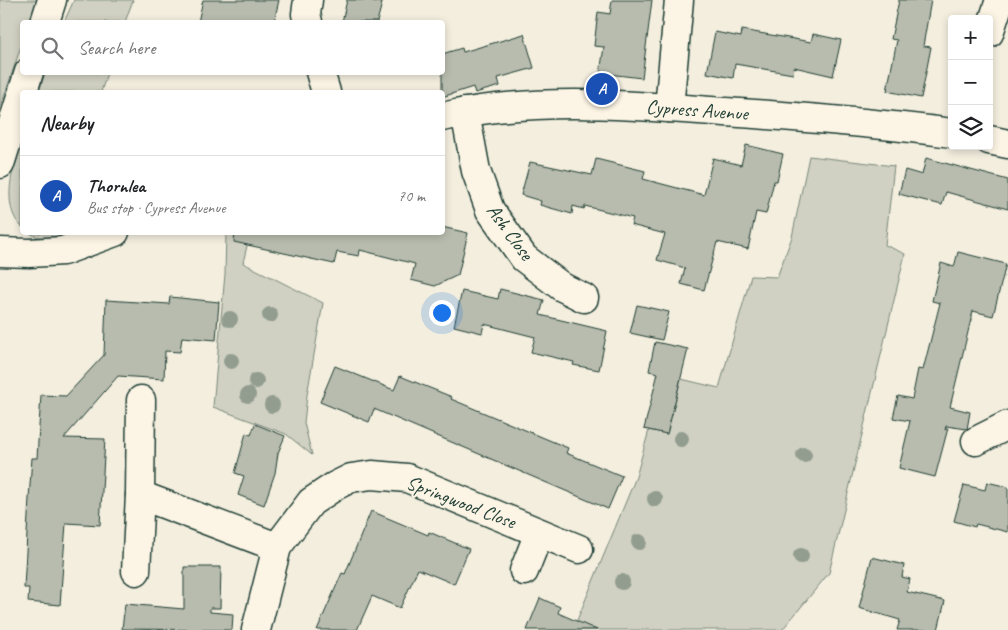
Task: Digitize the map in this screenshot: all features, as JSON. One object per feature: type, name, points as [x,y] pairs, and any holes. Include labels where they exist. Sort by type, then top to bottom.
[{"type":"street","points":[[45,20],[52,0]]},
{"type":"street","points":[[308,0],[306,14],[308,20]]},
{"type":"street","points":[[669,108],[679,0]]},
{"type":"street","points":[[993,22],[1000,0]]},
{"type":"street","points":[[23,90],[28,75]]},
{"type":"street","points":[[321,75],[325,90]]},
{"type":"street","points":[[0,164],[20,101]]},
{"type":"street","name":"Cypress Avenue","points":[[454,114],[562,103],[669,108],[893,125],[948,132]]},
{"type":"street","name":"Ash Close","points":[[454,114],[490,210],[524,258],[562,287],[584,298]]},
{"type":"street","points":[[993,141],[1008,144]]},
{"type":"street","points":[[0,252],[63,251],[107,235]]},
{"type":"street","points":[[136,571],[140,495],[141,400]]},
{"type":"street","points":[[976,441],[1008,425]]},
{"type":"street","name":"Springwood Close","points":[[256,630],[276,546],[311,502],[351,478],[372,475],[407,478],[579,549]]},
{"type":"street","points":[[140,495],[276,546]]},
{"type":"street","points":[[524,571],[539,533]]},
{"type":"shaded area","points":[[0,0],[37,0],[31,20],[20,20],[20,49],[0,109]]},
{"type":"shaded area","points":[[74,0],[133,0],[126,20],[65,20]]},
{"type":"shaded area","points":[[44,75],[106,75],[102,90],[40,90]]},
{"type":"shaded area","points":[[20,146],[20,225],[15,219],[11,208],[10,197],[10,185]]},
{"type":"shaded area","points":[[809,156],[894,166],[885,245],[905,254],[829,573],[782,630],[573,630],[636,477],[649,430],[667,434],[681,379],[719,388],[751,276],[777,277],[792,237]]},
{"type":"shaded area","points":[[34,235],[60,235],[43,238]]},
{"type":"shaded area","points":[[226,235],[250,235],[243,263],[323,303],[304,423],[312,455],[286,434],[213,407],[225,274]]},
{"type":"building","points":[[203,0],[279,0],[274,20],[198,20]]},
{"type":"building","points":[[347,0],[369,0],[382,3],[378,20],[342,20]]},
{"type":"building","points":[[612,0],[652,0],[642,78],[600,73],[604,47],[594,46],[598,12],[610,14]]},
{"type":"building","points":[[899,0],[931,0],[923,46],[931,47],[921,98],[887,91],[897,40],[891,39]]},
{"type":"building","points":[[742,30],[811,42],[813,34],[841,40],[833,76],[794,67],[793,74],[735,64],[733,78],[707,73],[715,32],[741,37]]},
{"type":"building","points":[[524,34],[534,68],[498,78],[500,86],[475,93],[473,87],[445,96],[445,90],[442,90],[442,75],[445,75],[445,53],[462,48],[463,52]]},
{"type":"building","points":[[746,145],[783,154],[777,181],[774,181],[766,214],[756,212],[748,249],[717,242],[704,290],[681,284],[685,268],[657,260],[665,234],[631,225],[633,218],[585,206],[584,209],[573,206],[572,214],[540,205],[541,201],[521,195],[530,162],[592,175],[596,159],[645,171],[643,179],[704,195],[713,158],[741,165]]},
{"type":"building","points":[[926,158],[1008,180],[1008,209],[946,192],[942,205],[899,194],[905,170],[922,175]]},
{"type":"building","points":[[445,228],[468,233],[458,275],[435,286],[411,280],[415,264],[360,250],[359,256],[337,252],[334,264],[234,242],[235,235],[445,235]]},
{"type":"building","points":[[958,252],[1006,264],[993,316],[973,311],[950,407],[970,412],[967,429],[946,426],[945,430],[948,428],[935,477],[899,468],[910,421],[893,418],[898,396],[912,399],[918,369],[923,370],[940,303],[932,301],[941,263],[954,267]]},
{"type":"building","points":[[500,289],[544,300],[540,315],[607,331],[599,370],[573,365],[574,362],[531,352],[535,337],[484,324],[482,333],[454,326],[462,291],[498,299]]},
{"type":"building","points":[[170,297],[219,302],[216,340],[182,337],[180,352],[165,351],[164,379],[118,376],[64,438],[105,439],[100,525],[66,523],[60,605],[28,602],[29,588],[24,588],[29,498],[32,458],[37,458],[41,395],[66,396],[104,355],[106,300],[169,304]]},
{"type":"building","points":[[637,305],[669,312],[662,340],[630,333]]},
{"type":"building","points":[[655,342],[688,349],[667,434],[644,429],[658,373],[649,371]]},
{"type":"building","points":[[335,366],[394,390],[400,376],[568,448],[566,453],[622,476],[608,509],[374,409],[369,422],[320,402]]},
{"type":"building","points":[[255,424],[285,436],[278,453],[275,473],[264,505],[238,495],[244,476],[235,473],[246,433],[251,435]]},
{"type":"building","points":[[987,482],[1008,487],[1008,532],[976,524],[975,527],[954,521],[964,485],[985,490]]},
{"type":"building","points":[[371,511],[428,535],[429,532],[469,549],[454,584],[418,569],[400,608],[372,596],[357,630],[317,630],[342,573],[345,574]]},
{"type":"building","points":[[872,557],[904,565],[902,577],[910,579],[907,592],[945,601],[938,630],[897,630],[900,620],[859,608]]},
{"type":"building","points":[[184,567],[221,567],[220,608],[210,608],[210,612],[233,614],[232,630],[122,629],[125,604],[184,609]]},
{"type":"building","points":[[540,598],[560,607],[558,613],[597,630],[527,630]]},
{"type":"place","name":"Thornlea","points":[[602,89]]}]
